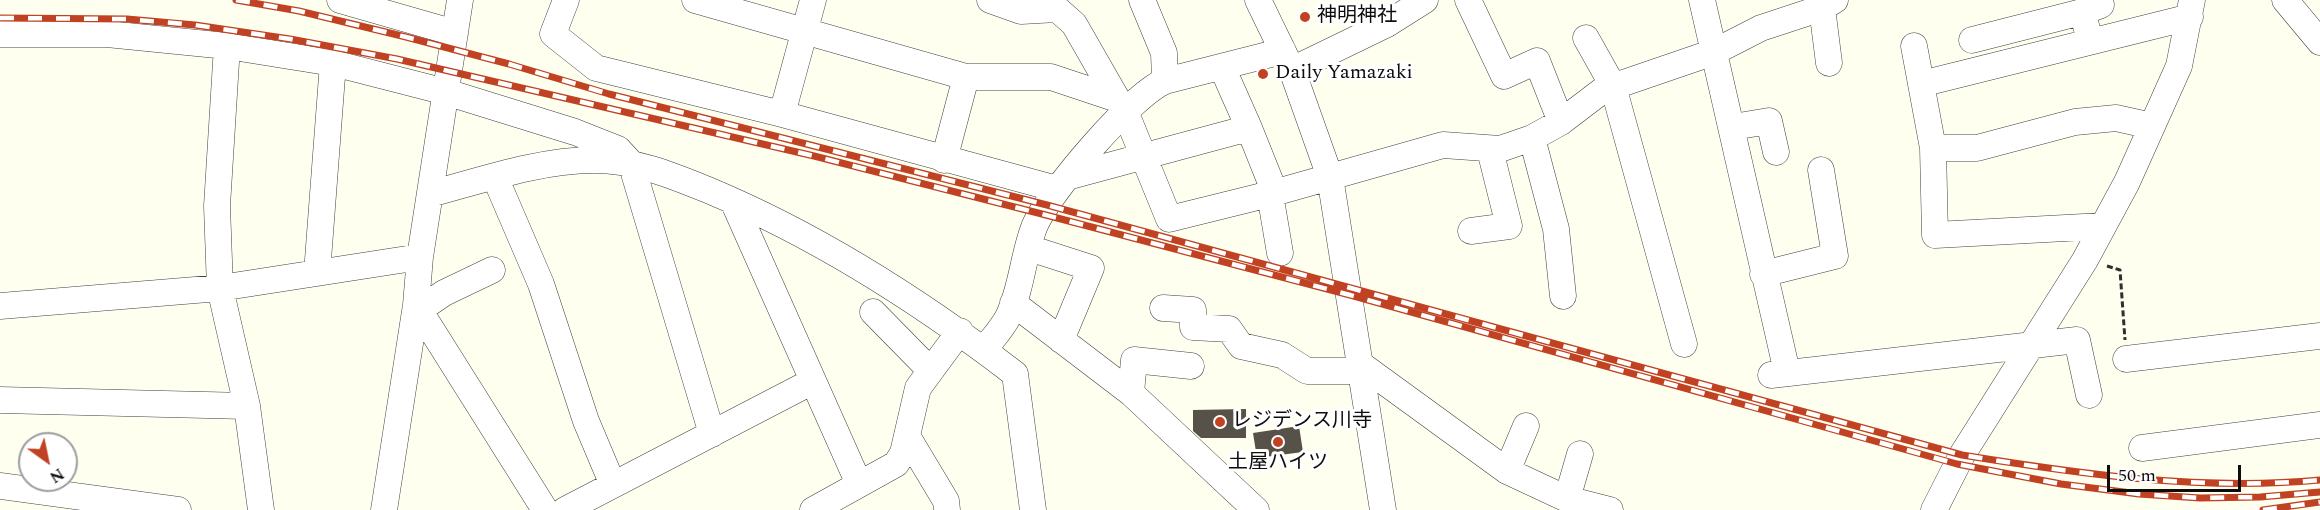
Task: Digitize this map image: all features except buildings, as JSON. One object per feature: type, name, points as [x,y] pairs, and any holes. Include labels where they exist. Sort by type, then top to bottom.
[{"type":"street","points":[[340,0],[455,33]]},
{"type":"street","points":[[384,510],[417,308],[420,257],[460,0]]},
{"type":"street","points":[[566,0],[553,33],[596,68],[782,114],[1014,178],[1062,183],[1143,157],[1249,128]]},
{"type":"street","points":[[695,0],[966,77],[1051,77],[1121,105]]},
{"type":"street","points":[[782,114],[813,0]]},
{"type":"street","points":[[990,0],[1021,10],[1057,9],[1074,24],[1121,105],[1169,219],[1272,194],[1443,145],[1490,150],[1532,138],[1561,122],[1603,90],[1714,52],[1761,28],[1829,4],[1829,63]]},
{"type":"street","points":[[1142,0],[1164,53],[1165,81]]},
{"type":"street","points":[[1258,0],[1287,61],[1330,177],[1383,510]]},
{"type":"street","points":[[984,350],[1008,317],[1032,236],[1062,183],[1121,105],[1165,81],[1222,67],[1287,61],[1387,24],[1425,0]]},
{"type":"street","points":[[1468,0],[1504,75],[1537,61],[1561,122]]},
{"type":"street","points":[[1702,0],[1733,127],[1763,274],[1779,373],[2077,340],[2089,395]]},
{"type":"street","points":[[2285,0],[2320,42]]},
{"type":"street","points":[[1972,40],[2091,6],[2091,44]]},
{"type":"street","points":[[1921,84],[2091,44],[2191,8]]},
{"type":"street","points":[[1934,510],[1962,455],[2085,260],[2127,182],[2180,66],[2191,8]]},
{"type":"street","points":[[0,34],[106,34],[227,46],[333,63],[446,92],[576,132],[618,149],[631,163],[712,434]]},
{"type":"street","points":[[1586,38],[1613,86],[1684,344]]},
{"type":"street","points":[[227,46],[217,206],[220,288],[247,406],[261,510]]},
{"type":"street","points":[[1914,46],[1933,148],[1935,235],[2103,226]]},
{"type":"street","points":[[317,273],[333,63]]},
{"type":"street","points":[[1222,67],[1249,128],[1272,194],[1280,253]]},
{"type":"street","points":[[944,160],[966,77]]},
{"type":"street","points":[[1933,148],[1977,148],[2075,122],[2115,118],[2152,126]]},
{"type":"street","points":[[1733,127],[1768,121],[1776,152]]},
{"type":"street","points":[[1532,138],[1556,229],[1563,296]]},
{"type":"street","points":[[1471,231],[1509,226],[1490,150]]},
{"type":"street","points":[[430,194],[546,166],[594,160],[631,163],[656,169],[733,201],[863,269],[960,331],[1015,374],[1033,510]]},
{"type":"street","points":[[1763,274],[1835,256],[1821,170]]},
{"type":"street","points":[[495,177],[541,284],[586,421],[613,485]]},
{"type":"street","points":[[733,201],[859,484]]},
{"type":"street","points":[[1032,236],[1091,268],[1061,340]]},
{"type":"street","points":[[0,306],[220,288],[420,257]]},
{"type":"street","points":[[417,308],[492,270]]},
{"type":"street","points":[[1013,303],[1131,393],[1256,510]]},
{"type":"street","points":[[417,308],[545,510]]},
{"type":"street","points":[[1163,308],[1193,310],[1193,327],[1229,329],[1241,346],[1282,355],[1307,371],[1361,367],[1507,471],[1567,499],[1610,510]]},
{"type":"street","points":[[873,312],[929,369]]},
{"type":"street","points":[[813,510],[896,464],[903,453],[918,388],[929,369],[960,331]]},
{"type":"street","points":[[2126,359],[2320,336]]},
{"type":"street","points":[[1131,393],[1134,360],[1191,366]]},
{"type":"street","points":[[565,510],[813,381]]},
{"type":"street","points":[[0,400],[247,406]]},
{"type":"street","points":[[2142,448],[2320,425]]},
{"type":"street","points":[[1507,471],[1526,426]]},
{"type":"street","points":[[907,436],[946,501],[947,510]]},
{"type":"street","points":[[1567,499],[1580,454]]},
{"type":"street","points":[[0,486],[178,510]]},
{"type":"path","points":[[2085,260],[2120,270],[2126,359]]},
{"type":"railway","points":[[236,0],[299,11],[406,37],[509,64],[609,94],[1047,205],[1962,455],[2140,479],[2230,483],[2320,480]]},
{"type":"railway","points":[[0,18],[127,19],[195,25],[290,39],[397,59],[814,156],[1042,214],[1350,295],[1957,464],[2061,484],[2139,494],[2200,498],[2260,497],[2320,492]]},
{"type":"railway","points":[[2263,510],[2320,502]]},
{"type":"place","name":"神明神社","points":[[1305,17]]},
{"type":"place","name":"Daily Yamazaki","points":[[1263,74]]},
{"type":"place","name":"レジデンス川寺","points":[[1220,422]]},
{"type":"place","name":"土屋ハイツ","points":[[1278,442]]}]
